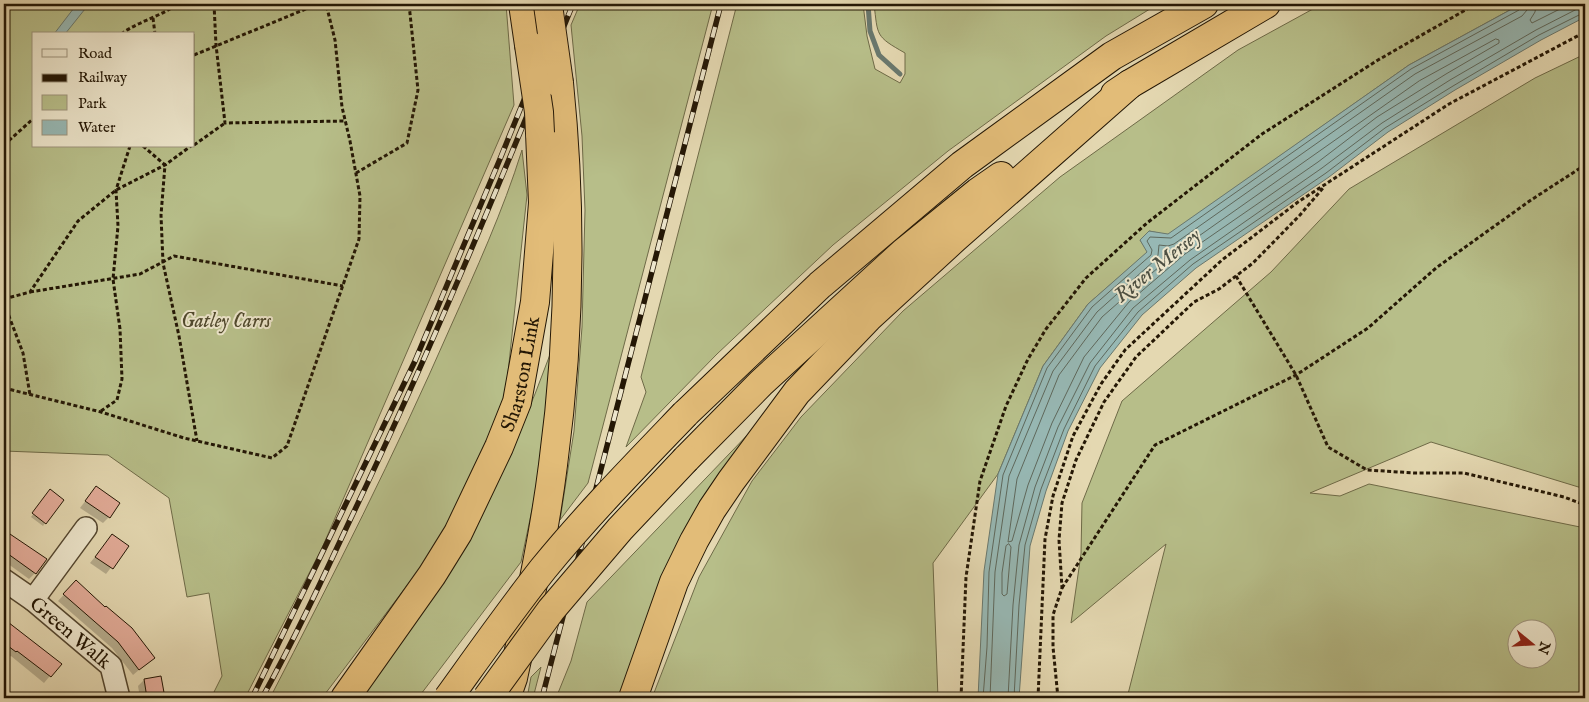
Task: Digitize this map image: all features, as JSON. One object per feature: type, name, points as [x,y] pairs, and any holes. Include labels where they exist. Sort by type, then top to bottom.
[{"type":"highway","name":"Sharston Link","points":[[345,698],[432,576],[458,533],[517,402],[535,302],[543,203],[539,112],[529,45],[539,4]]},
{"type":"highway","name":"Sharston Link","points":[[506,698],[514,678],[542,536],[553,466],[562,388],[566,308],[566,169],[559,83],[539,4]]},
{"type":"highway","points":[[448,698],[483,648],[544,569],[618,484],[686,414],[820,285],[962,165],[1112,56],[1204,4]]},
{"type":"highway","points":[[487,698],[551,610],[620,529],[762,382],[904,252],[978,192],[1130,84],[1266,4]]},
{"type":"highway","points":[[633,698],[674,582],[694,541],[712,508],[730,481],[797,392],[875,311],[1130,84]]},
{"type":"street","points":[[33,600],[86,528]]},
{"type":"street","name":"Green Walk","points":[[4,580],[33,600],[111,666],[119,698]]},
{"type":"path","points":[[124,32],[167,11],[177,4]]},
{"type":"path","points":[[214,4],[216,45],[225,123]]},
{"type":"path","points":[[195,56],[216,45],[318,4]]},
{"type":"path","points":[[4,388],[30,396],[101,412],[196,442],[272,458],[287,446],[359,239],[360,196],[342,107],[336,40],[326,4]]},
{"type":"path","points":[[356,173],[407,142],[418,90],[409,4]]},
{"type":"path","points":[[961,698],[966,577],[980,481],[1006,406],[1028,359],[1046,329],[1086,278],[1140,229],[1262,134],[1378,60],[1476,4]]},
{"type":"path","points":[[153,18],[154,32]]},
{"type":"path","points":[[1038,698],[1045,539],[1053,496],[1073,436],[1100,384],[1125,350],[1222,260],[1298,202],[1449,104],[1585,32]]},
{"type":"path","points":[[4,145],[32,120]]},
{"type":"path","points":[[195,144],[225,123],[346,121]]},
{"type":"path","points":[[101,412],[117,400],[122,379],[120,329],[113,279],[118,226],[116,190],[129,148]]},
{"type":"path","points":[[145,148],[165,165]]},
{"type":"path","points":[[30,292],[78,221],[116,190],[165,165],[189,148]]},
{"type":"path","points":[[165,165],[161,215],[163,263],[179,336],[196,442]]},
{"type":"path","points":[[1058,698],[1053,647],[1053,615],[1062,588],[1155,445],[1296,375],[1368,328],[1436,268],[1531,200],[1585,165]]},
{"type":"path","points":[[1062,588],[1059,540],[1062,503],[1076,460],[1104,402],[1143,350],[1194,302],[1219,289],[1252,263],[1300,215],[1326,184]]},
{"type":"path","points":[[30,396],[23,353],[4,301],[30,292],[140,274],[174,256],[343,286]]},
{"type":"path","points":[[1236,276],[1296,375],[1328,447],[1367,470],[1415,473],[1464,473],[1564,497],[1585,504]]},
{"type":"green space","name":"Gatley Carrs","points":[[4,4],[506,4],[514,105],[322,548],[245,698],[211,698],[222,676],[209,593],[187,597],[169,498],[108,455],[4,451]]},
{"type":"green space","points":[[580,4],[713,4],[588,483],[560,520],[574,431],[582,327],[585,210],[582,136],[571,25]]},
{"type":"green space","points":[[737,4],[863,4],[867,36],[875,69],[900,83],[905,74],[905,53],[888,43],[880,34],[876,23],[874,4],[1158,4],[1106,36],[948,151],[833,245],[717,354],[626,447],[646,392],[641,377]]},
{"type":"green space","points":[[1322,4],[1521,4],[1409,65],[1168,235],[1149,231],[1140,240],[1148,252],[1088,304],[1043,366],[998,474],[933,563],[938,698],[652,698],[699,577],[752,481],[801,417],[903,311],[1060,177],[1238,50]]},
{"type":"green space","points":[[1585,54],[1585,489],[1431,442],[1310,493],[1340,496],[1369,484],[1585,528],[1585,698],[1127,698],[1166,544],[1071,623],[1081,554],[1082,503],[1122,401],[1271,272],[1349,189],[1535,78]]},
{"type":"green space","points":[[522,150],[527,195],[506,391],[470,491],[421,567],[322,698],[270,698],[408,422],[489,240]]},
{"type":"green space","points":[[554,344],[537,486],[521,562],[418,698],[359,698],[510,453]]},
{"type":"green space","points":[[779,402],[624,698],[556,698],[571,661],[587,602]]},
{"type":"green space","points":[[541,667],[533,698],[527,698],[531,677]]},
{"type":"water","points":[[77,4],[89,4],[67,32],[56,32]]},
{"type":"water","name":"River Mersey","points":[[1521,4],[1585,4],[1585,17],[1455,90],[1388,132],[1329,177],[1196,268],[1142,315],[1100,368],[1068,431],[1046,491],[1030,546],[1019,698],[978,698],[984,571],[998,474],[1043,366],[1088,304],[1147,252],[1140,240],[1149,231],[1168,234],[1409,65]]},
{"type":"building","points":[[96,486],[120,503],[110,518],[85,501]]},
{"type":"building","points":[[50,489],[64,500],[46,524],[32,513]]},
{"type":"building","points":[[4,530],[47,559],[36,574],[4,551]]},
{"type":"building","points":[[112,534],[129,546],[113,569],[95,557]]},
{"type":"building","points":[[76,580],[105,607],[132,628],[155,658],[139,670],[118,642],[63,594]]},
{"type":"building","points":[[4,619],[62,664],[51,677],[4,643]]},
{"type":"building","points":[[161,676],[165,698],[147,698],[144,679]]},
{"type":"waterway","points":[[868,4],[870,31],[879,55],[900,74]]},
{"type":"railway","points":[[252,698],[415,361],[563,4]]},
{"type":"railway","points":[[262,698],[318,587],[409,392],[493,199],[573,4]]},
{"type":"railway","points":[[542,698],[721,4]]}]
